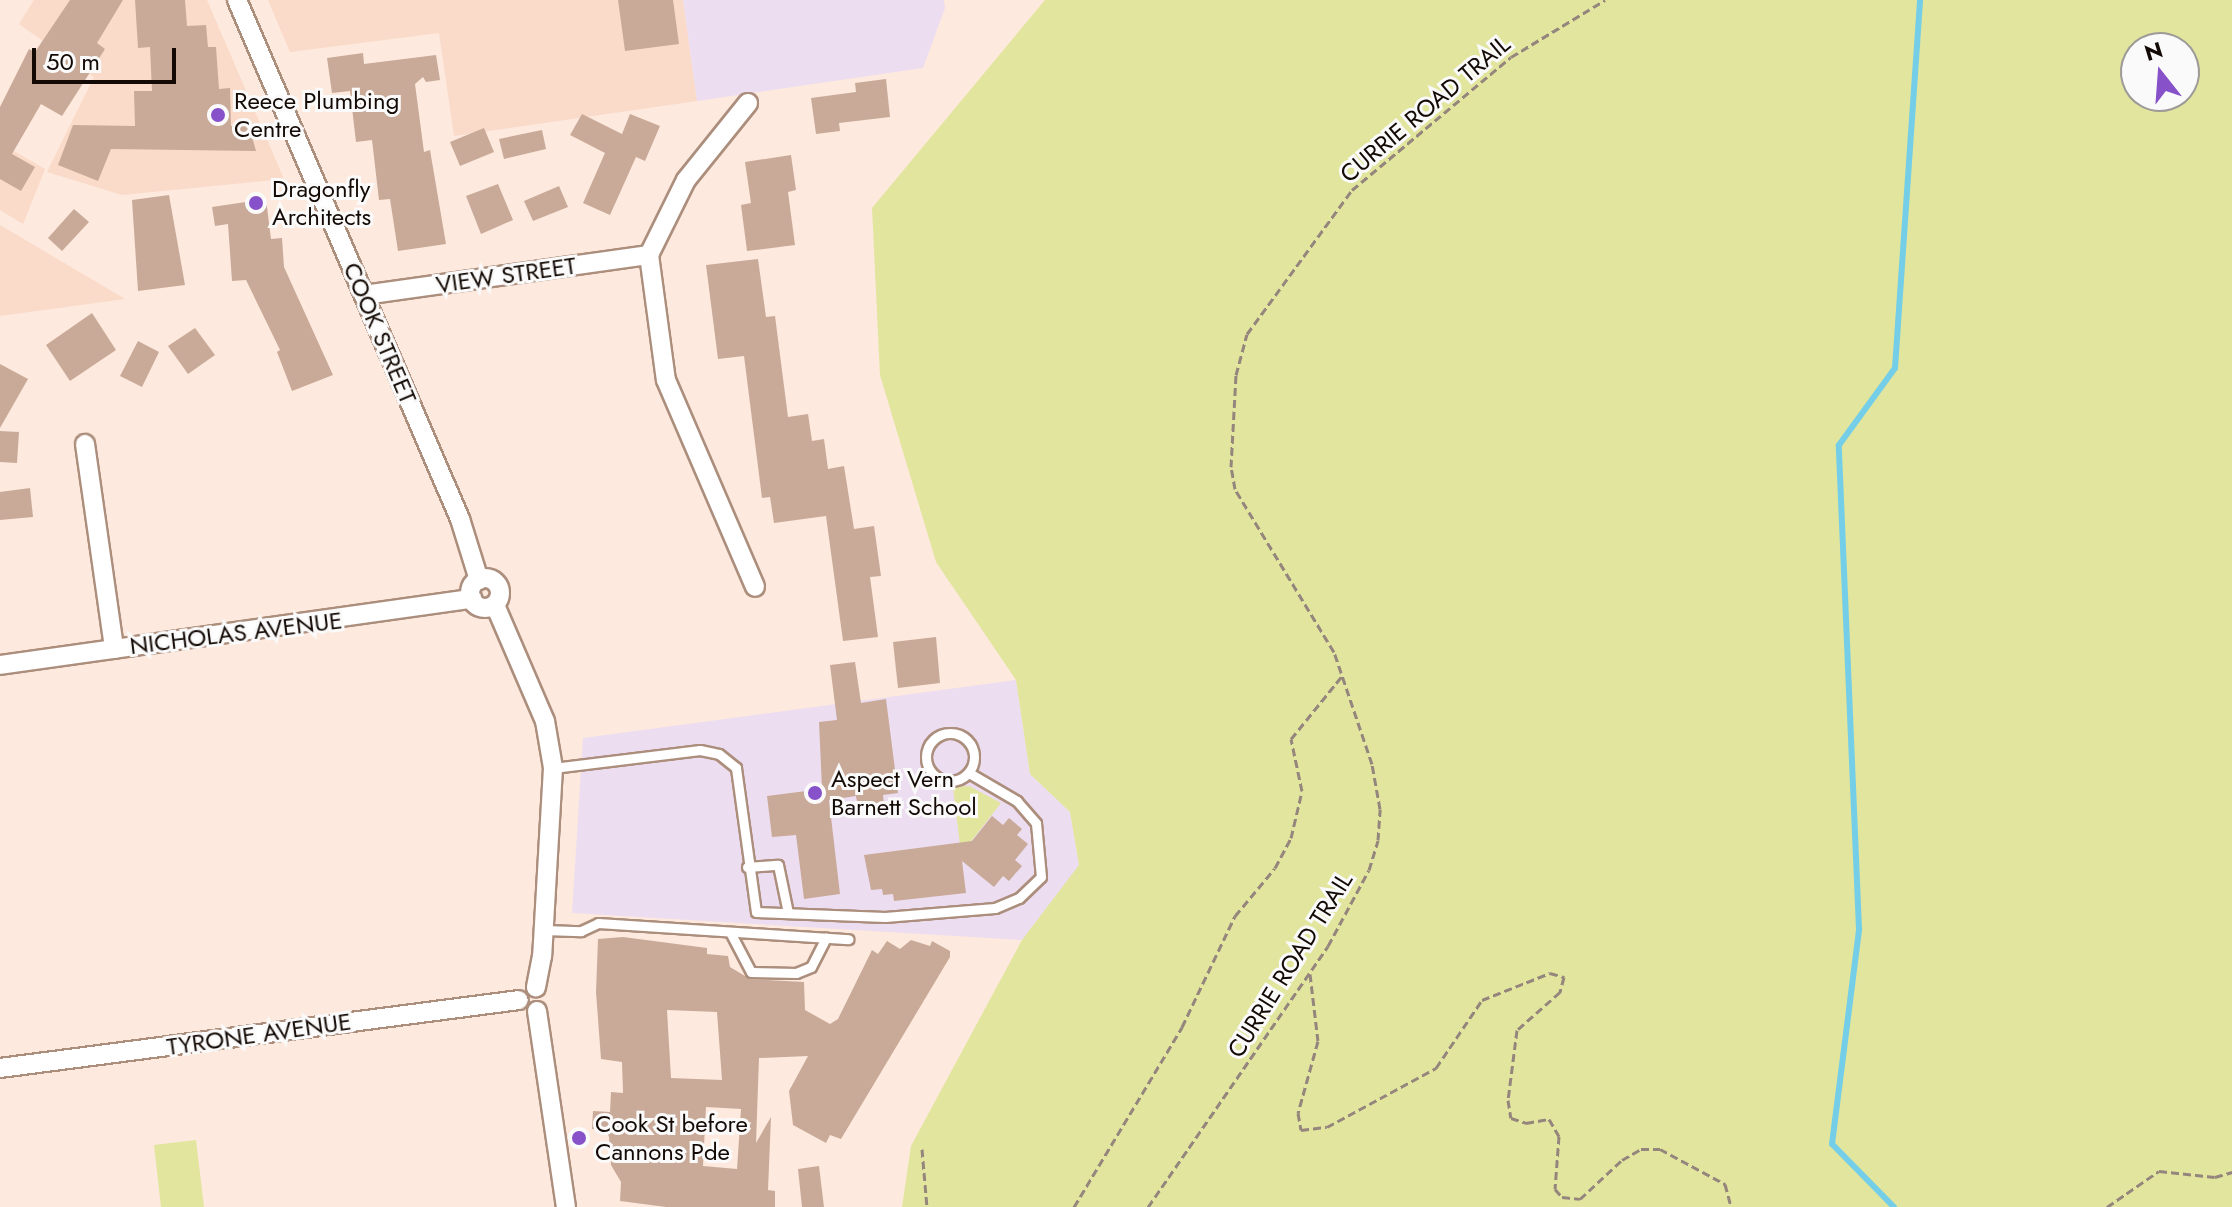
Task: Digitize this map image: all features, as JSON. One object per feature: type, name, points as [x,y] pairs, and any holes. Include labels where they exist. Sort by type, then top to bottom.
[{"type":"street","name":"COOK STREET","points":[[237,0],[460,519],[479,580]]},
{"type":"street","points":[[748,103],[686,180],[649,255],[666,380],[755,587]]},
{"type":"street","name":"VIEW STREET","points":[[364,295],[649,255]]},
{"type":"street","points":[[85,444],[114,649]]},
{"type":"street","points":[[495,605],[482,607],[472,599],[473,586],[479,580],[493,580],[499,588],[495,605],[545,721],[553,768],[544,930],[536,987],[544,997],[537,1011],[566,1207]]},
{"type":"street","name":"NICHOLAS AVENUE","points":[[0,665],[472,599]]},
{"type":"street","points":[[536,987],[524,989],[519,1000],[525,1010],[537,1011]]},
{"type":"street","name":"TYRONE AVENUE","points":[[0,1068],[519,1000]]},
{"type":"lane","points":[[945,733],[961,736],[974,757],[969,773],[954,781],[938,779],[927,766],[930,742],[945,733]]},
{"type":"lane","points":[[553,768],[700,750],[719,754],[736,768],[747,867],[756,912],[885,917],[995,908],[1019,898],[1041,877],[1036,823],[1017,801],[969,773]]},
{"type":"lane","points":[[747,867],[778,865],[788,913]]},
{"type":"lane","points":[[544,930],[581,931],[598,923],[848,939]]},
{"type":"lane","points":[[730,932],[751,972],[796,973],[811,967],[826,938]]},
{"type":"path","name":"CURRIE ROAD TRAIL","points":[[1148,1207],[1310,974],[1369,870],[1378,840],[1380,809],[1372,764],[1324,628],[1235,489],[1231,467],[1236,375],[1247,334],[1352,190],[1511,57],[1605,0]]},
{"type":"path","points":[[1074,1207],[1136,1096],[1182,1027],[1235,916],[1275,868],[1291,838],[1302,791],[1291,739],[1342,676]]},
{"type":"path","points":[[1310,974],[1318,1041],[1298,1113],[1301,1130],[1327,1127],[1436,1068],[1482,1000],[1550,973],[1564,977],[1560,992],[1517,1030],[1508,1100],[1511,1118],[1526,1123],[1549,1119],[1559,1136],[1555,1189],[1562,1197],[1580,1199],[1622,1160],[1641,1149],[1660,1149],[1725,1184],[1731,1207]]},
{"type":"path","points":[[922,1149],[927,1207]]},
{"type":"path","points":[[2107,1207],[2159,1171],[2215,1177],[2232,1172]]},
{"type":"shaded area","points":[[34,0],[207,0],[284,179],[122,195],[47,172],[94,77],[19,24]]},
{"type":"shaded area","points":[[268,0],[683,0],[697,101],[454,136],[439,33],[290,52]]},
{"type":"shaded area","points":[[683,0],[944,0],[945,8],[923,68],[697,101]]},
{"type":"shaded area","points":[[0,143],[45,169],[23,224],[0,210]]},
{"type":"shaded area","points":[[0,225],[125,299],[0,316]]},
{"type":"shaded area","name":"Aspect Vern Barnett School","points":[[1016,680],[1030,774],[1070,812],[1079,866],[1022,940],[572,913],[583,738]]},
{"type":"green space","points":[[1045,0],[2232,0],[2232,1207],[902,1207],[911,1146],[1022,940],[1079,865],[1070,812],[1030,774],[1016,680],[936,562],[880,375],[872,208]]},
{"type":"green space","points":[[969,786],[1001,803],[961,854],[953,787]]},
{"type":"green space","points":[[196,1140],[204,1207],[161,1207],[154,1145]]},
{"type":"building","points":[[70,0],[123,0],[97,43],[105,49],[62,116],[41,104],[12,154],[35,167],[21,191],[0,179],[0,107],[29,49],[35,52]]},
{"type":"building","points":[[135,0],[185,0],[187,26],[206,25],[208,47],[216,47],[219,89],[230,88],[231,126],[249,126],[256,151],[111,149],[98,181],[58,165],[73,125],[135,126],[134,91],[152,91],[150,47],[138,48]]},
{"type":"building","points":[[618,0],[673,0],[679,44],[625,51]]},
{"type":"building","points":[[363,53],[364,64],[436,55],[440,80],[426,82],[423,77],[415,84],[424,152],[430,150],[446,244],[398,251],[390,199],[379,200],[372,140],[356,142],[350,91],[332,93],[327,58]]},
{"type":"building","points":[[886,79],[890,117],[839,123],[840,131],[816,134],[811,98],[856,92],[855,83]]},
{"type":"building","points":[[582,114],[622,134],[630,114],[660,126],[645,161],[636,157],[610,215],[583,203],[605,153],[570,135]]},
{"type":"building","points":[[484,128],[494,152],[460,166],[450,142]]},
{"type":"building","points":[[542,130],[546,149],[504,159],[499,139]]},
{"type":"building","points":[[791,155],[796,190],[788,192],[795,245],[747,251],[741,205],[751,203],[745,162]]},
{"type":"building","points":[[498,184],[513,220],[481,234],[466,196]]},
{"type":"building","points":[[559,186],[568,207],[533,221],[524,201]]},
{"type":"building","points":[[169,195],[185,285],[138,291],[132,200]]},
{"type":"building","points":[[266,199],[271,239],[282,238],[284,267],[333,375],[292,391],[277,352],[280,350],[246,280],[232,281],[228,224],[215,226],[212,207]]},
{"type":"building","points":[[74,209],[89,222],[62,251],[48,238]]},
{"type":"building","points":[[758,259],[766,317],[775,316],[788,417],[808,414],[812,441],[824,439],[828,469],[844,466],[854,529],[874,526],[881,576],[870,577],[878,637],[843,641],[826,516],[774,523],[770,497],[762,498],[744,356],[718,359],[706,265]]},
{"type":"building","points":[[92,313],[116,350],[70,381],[46,345]]},
{"type":"building","points":[[195,328],[215,355],[188,374],[168,346]]},
{"type":"building","points":[[138,341],[159,352],[142,387],[120,376]]},
{"type":"building","points":[[0,364],[28,379],[0,428]]},
{"type":"building","points":[[0,431],[19,432],[17,463],[0,462]]},
{"type":"building","points":[[30,488],[33,517],[0,520],[0,492]]},
{"type":"building","points":[[936,637],[940,683],[898,688],[893,642]]},
{"type":"building","points":[[855,662],[861,703],[886,699],[898,793],[883,795],[884,805],[858,808],[856,796],[829,800],[840,894],[804,899],[796,835],[772,837],[767,796],[822,789],[819,722],[837,720],[830,665]]},
{"type":"building","points":[[992,816],[1003,825],[1009,818],[1022,829],[1017,835],[1028,844],[1015,860],[1022,866],[1009,881],[1003,876],[994,887],[962,861],[966,893],[894,901],[893,894],[883,895],[882,889],[871,890],[864,855],[972,841]]},
{"type":"building","points":[[623,937],[707,948],[707,954],[728,956],[730,967],[750,979],[804,982],[805,1010],[830,1024],[838,1019],[872,950],[878,954],[887,941],[900,949],[911,940],[930,946],[932,941],[950,951],[950,957],[841,1139],[830,1135],[826,1143],[793,1125],[789,1091],[808,1056],[759,1058],[756,1143],[771,1117],[768,1190],[775,1191],[775,1207],[666,1207],[620,1201],[621,1182],[611,1165],[609,1137],[606,1130],[592,1129],[593,1111],[610,1112],[611,1092],[623,1093],[622,1062],[601,1059],[596,992],[598,939]],"holes":[[[667,1010],[717,1012],[722,1080],[671,1078]],[[706,1107],[741,1109],[737,1169],[703,1166]]]},
{"type":"building","points":[[819,1166],[824,1207],[802,1207],[798,1169]]},
{"type":"waterway","points":[[1894,1207],[1832,1144],[1859,929],[1839,445],[1895,368],[1920,0]]},
{"type":"place","name":"Reece Plumbing Centre","points":[[218,115]]},
{"type":"place","name":"Dragonfly Architects","points":[[256,203]]},
{"type":"place","name":"Aspect Vern Barnett School","points":[[815,793]]},
{"type":"place","name":"Cook St before Cannons Pde","points":[[579,1138]]}]
